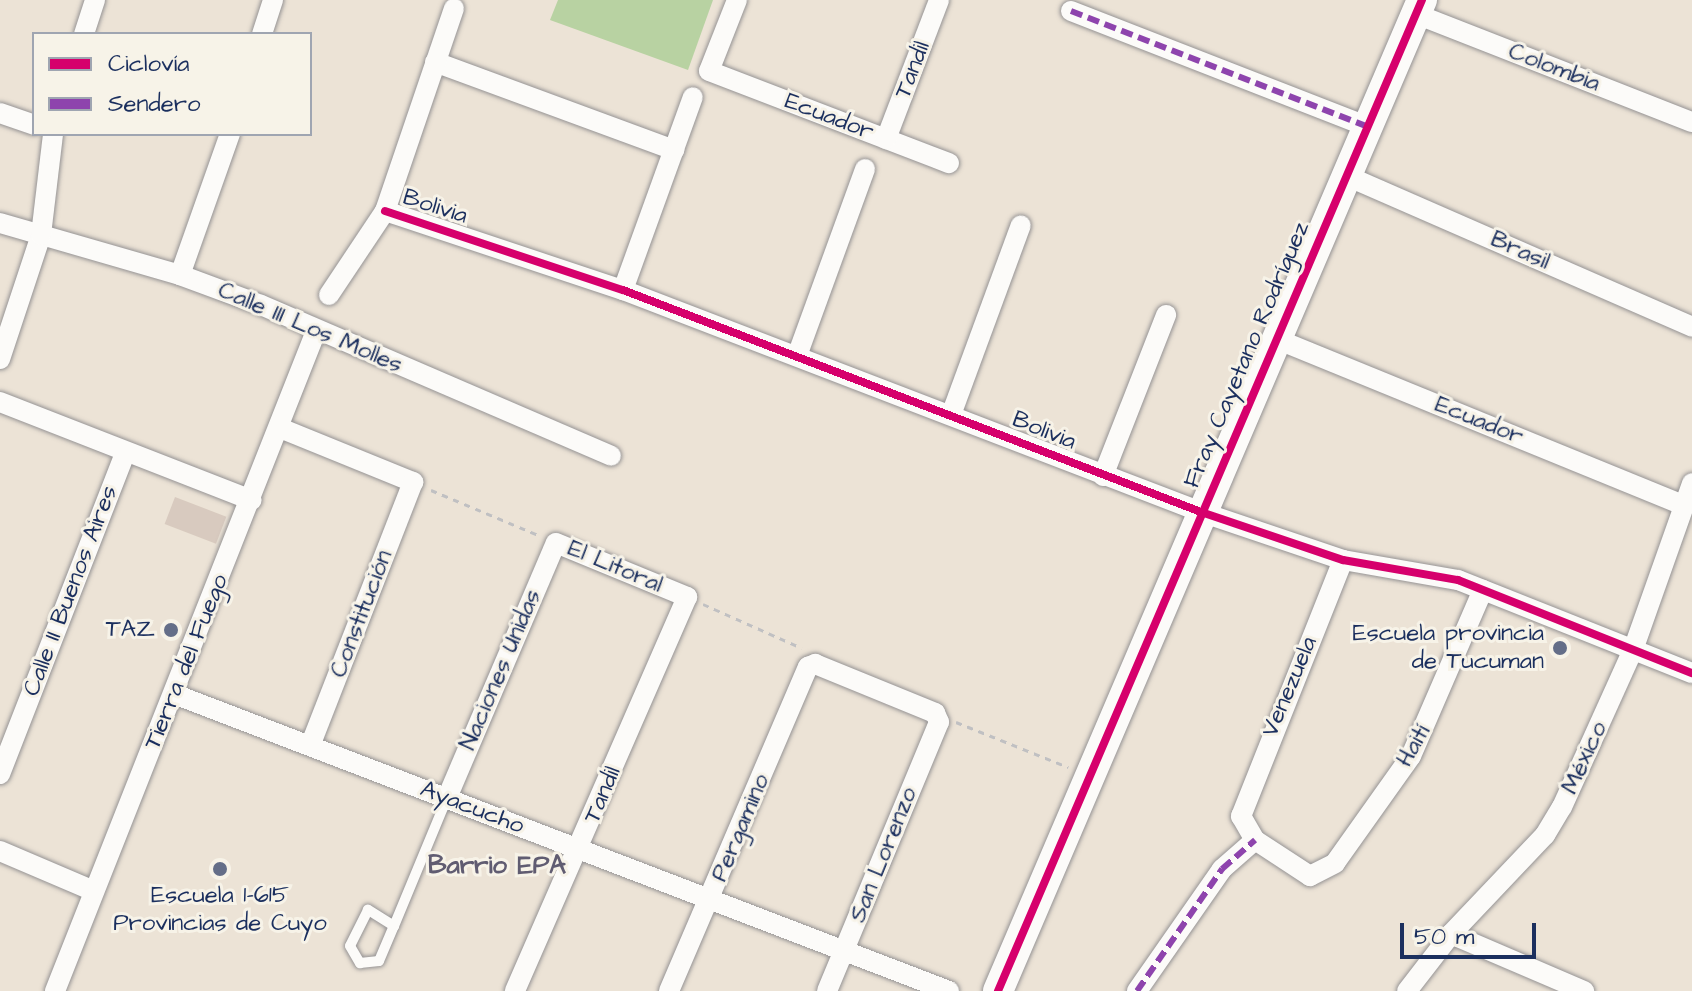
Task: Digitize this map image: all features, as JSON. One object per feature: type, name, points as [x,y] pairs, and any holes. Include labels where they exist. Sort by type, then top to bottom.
[{"type":"street","points":[[85,32],[95,0]]},
{"type":"street","points":[[263,32],[273,0]]},
{"type":"street","name":"Ecuador","points":[[737,0],[709,71],[949,163]]},
{"type":"street","name":"Tandil","points":[[886,139],[939,0]]},
{"type":"street","name":"Colombia","points":[[1419,7],[1692,122]]},
{"type":"street","name":"Fray Cayetano Rodríguez","points":[[998,991],[1274,338],[1419,7]]},
{"type":"street","points":[[329,295],[385,211],[454,8]]},
{"type":"street","points":[[1071,11],[1368,127]]},
{"type":"street","points":[[435,62],[674,150]]},
{"type":"street","points":[[623,290],[693,97]]},
{"type":"street","points":[[0,113],[32,124]]},
{"type":"street","points":[[0,359],[41,235],[53,136]]},
{"type":"street","points":[[180,275],[229,136]]},
{"type":"street","points":[[797,356],[865,169]]},
{"type":"street","name":"Brasil","points":[[1347,176],[1692,327]]},
{"type":"street","name":"Bolivia","points":[[385,211],[623,290],[1201,512],[1343,560],[1458,580],[1692,673]]},
{"type":"street","name":"Calle III Los Molles","points":[[0,223],[180,275],[611,456]]},
{"type":"street","points":[[951,415],[1021,225]]},
{"type":"street","points":[[1103,476],[1166,315]]},
{"type":"street","name":"Tierra del Fuego","points":[[55,991],[252,500],[316,331]]},
{"type":"street","name":"Ecuador","points":[[1274,338],[1684,505]]},
{"type":"street","points":[[0,402],[252,500]]},
{"type":"street","points":[[280,428],[413,482]]},
{"type":"street","name":"Calle II Buenos Aires","points":[[0,774],[125,453]]},
{"type":"street","name":"Constitución","points":[[310,746],[413,482]]},
{"type":"street","name":"México","points":[[1407,991],[1451,934],[1545,835],[1576,782],[1633,650],[1692,483]]},
{"type":"street","name":"El Litoral","points":[[556,543],[687,597]]},
{"type":"street","name":"Naciones Unidas","points":[[447,798],[556,543]]},
{"type":"street","name":"Venezuela","points":[[1255,840],[1241,816],[1343,560]]},
{"type":"street","name":"Haití","points":[[1255,840],[1310,876],[1335,863],[1411,756],[1483,590]]},
{"type":"street","name":"Tandil","points":[[515,991],[580,850],[687,597]]},
{"type":"street","points":[[811,665],[937,716]]},
{"type":"street","name":"Pergamino","points":[[669,991],[711,902],[811,665]]},
{"type":"street","name":"Ayacucho","points":[[174,694],[949,991]]},
{"type":"street","name":"San Lorenzo","points":[[827,991],[937,716]]},
{"type":"street","points":[[1137,991],[1222,869],[1255,840]]},
{"type":"street","points":[[0,851],[94,891]]},
{"type":"street","points":[[1451,934],[1538,983],[1584,991]]},
{"type":"lane","points":[[394,926],[368,910],[350,946],[352,955],[360,963],[379,961],[394,926],[447,798]]},
{"type":"path","points":[[937,716],[1090,776]]},
{"type":"green space","points":[[558,0],[713,0],[688,70],[550,20]]},
{"type":"building","points":[[175,497],[226,517],[216,544],[165,524]]},
{"type":"marked path","points":[[1071,11],[1368,127]]},
{"type":"marked path","points":[[1137,991],[1222,869],[1255,840]]},
{"type":"cycle path","points":[[998,991],[1422,0]]},
{"type":"cycle path","points":[[385,211],[623,290],[1201,512],[1343,560],[1458,580],[1692,673]]},
{"type":"place","name":"TAZ","points":[[171,630]]},
{"type":"place","name":"Escuela provincia de Tucuman","points":[[1560,648]]},
{"type":"place","name":"Escuela 1-615 Provincias de Cuyo","points":[[220,869]]},
{"type":"district","name":"Barrio EPA","points":[[497,866]]}]
